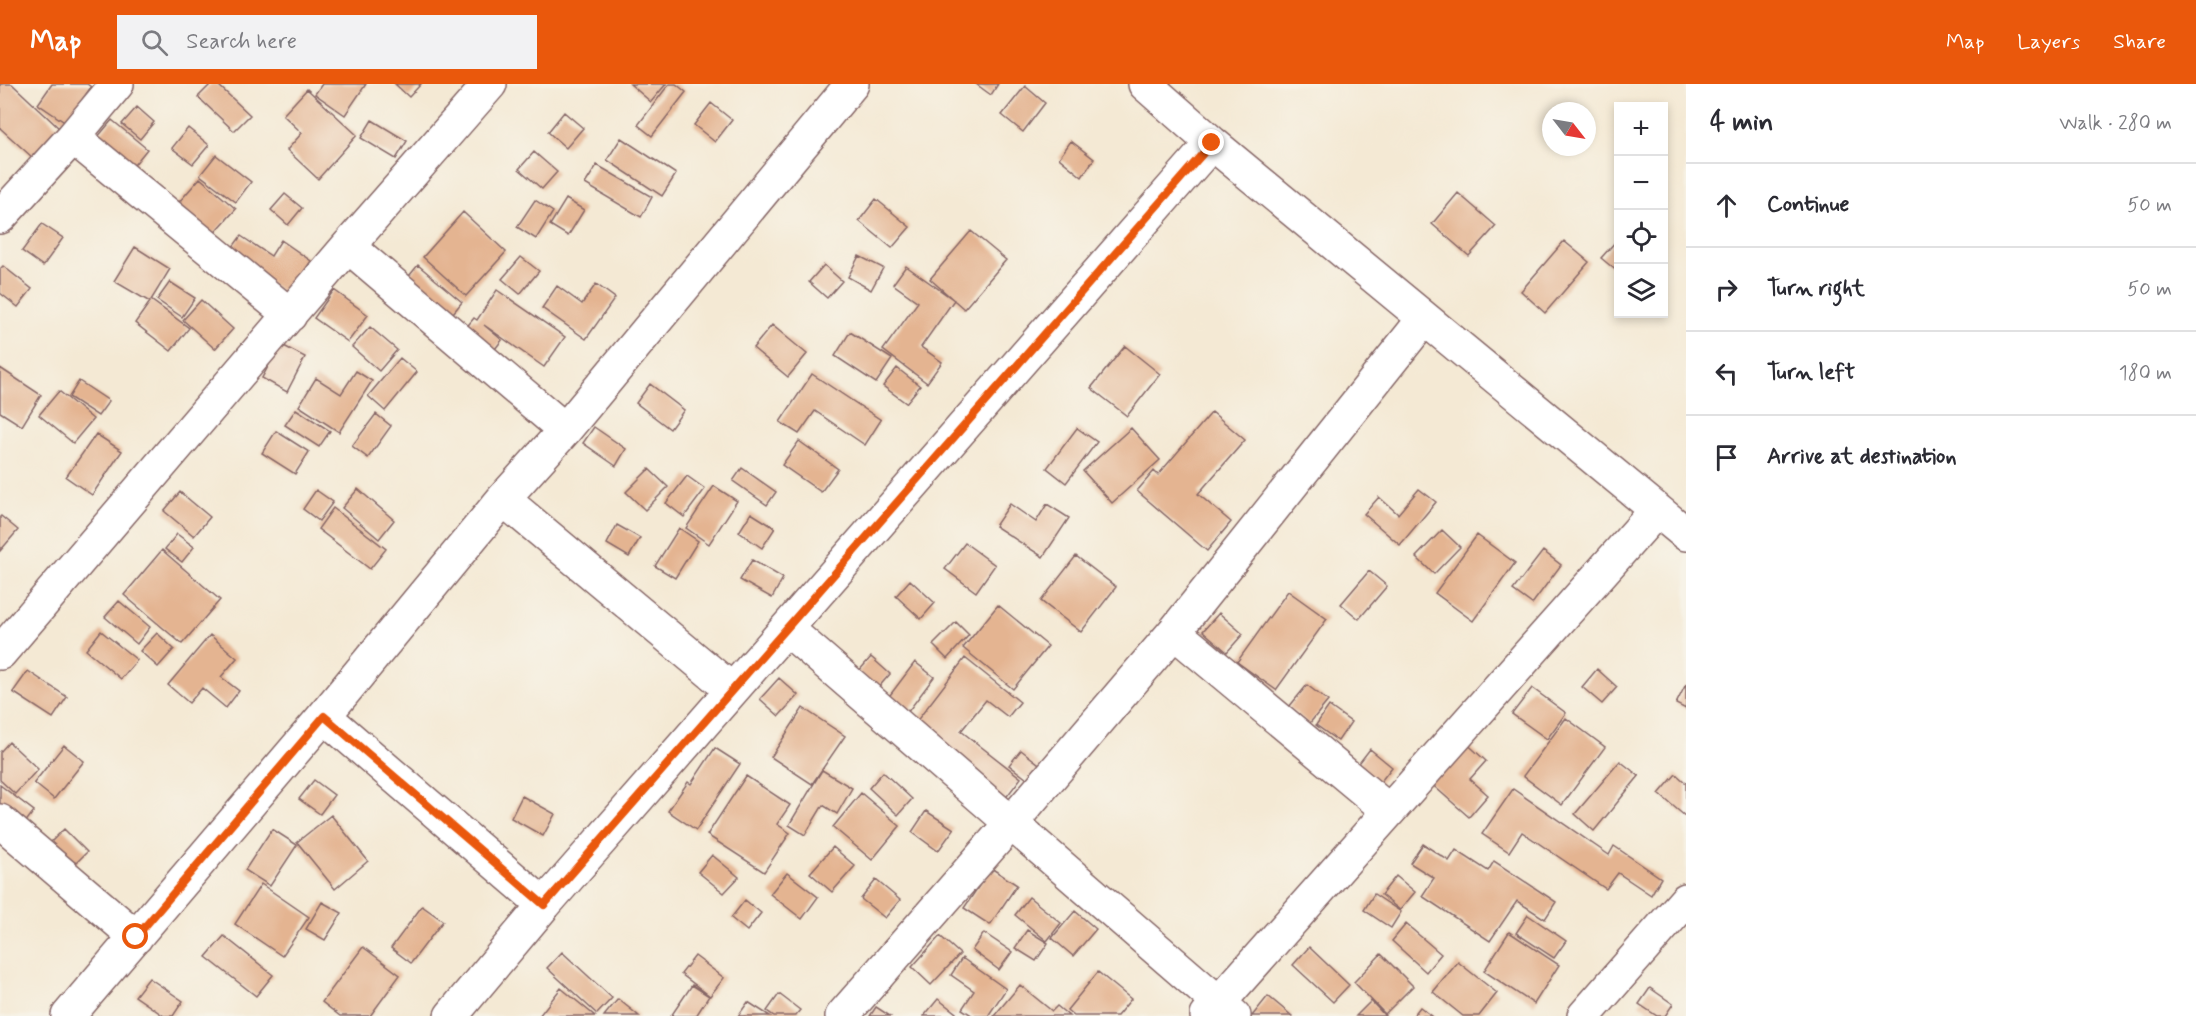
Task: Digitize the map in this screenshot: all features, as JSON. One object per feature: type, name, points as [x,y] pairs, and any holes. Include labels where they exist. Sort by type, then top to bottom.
[{"type":"street","points":[[0,217],[73,137],[117,84]]},
{"type":"street","points":[[0,653],[348,246],[490,84]]},
{"type":"street","points":[[68,1016],[324,716],[503,499],[565,430],[852,84]]},
{"type":"street","points":[[1145,84],[1212,143],[1686,534]]},
{"type":"street","points":[[73,137],[290,315]]},
{"type":"street","points":[[451,1016],[544,905],[1212,143]]},
{"type":"street","points":[[348,246],[565,430]]},
{"type":"street","points":[[842,1016],[1011,824],[1174,632],[1424,319]]},
{"type":"street","points":[[503,499],[732,690]]},
{"type":"street","points":[[787,629],[1011,824],[1220,1012],[1389,811],[1656,510]]},
{"type":"street","points":[[1174,632],[1389,811]]},
{"type":"street","points":[[324,716],[544,905]]},
{"type":"street","points":[[0,821],[136,937]]},
{"type":"street","points":[[1584,1016],[1686,900]]},
{"type":"building","points":[[0,84],[12,84],[60,129],[33,158],[0,128]]},
{"type":"building","points":[[52,84],[87,84],[91,87],[66,123],[38,104]]},
{"type":"building","points":[[211,84],[217,84],[250,115],[234,131],[198,97]]},
{"type":"building","points":[[322,84],[366,84],[345,115],[315,94]]},
{"type":"building","points":[[395,84],[421,84],[409,97]]},
{"type":"building","points":[[630,84],[666,84],[651,102]]},
{"type":"building","points":[[669,84],[676,84],[686,92],[652,136],[638,125]]},
{"type":"building","points":[[976,84],[998,84],[991,95]]},
{"type":"building","points":[[1025,86],[1045,103],[1023,132],[1002,115]]},
{"type":"building","points":[[307,89],[357,135],[318,179],[287,150],[302,133],[283,115]]},
{"type":"building","points":[[711,103],[732,120],[715,142],[694,125]]},
{"type":"building","points":[[137,107],[154,122],[140,139],[122,124]]},
{"type":"building","points":[[564,112],[583,128],[566,148],[548,132]]},
{"type":"building","points":[[112,120],[147,149],[118,185],[82,156]]},
{"type":"building","points":[[372,120],[407,141],[396,159],[361,138]]},
{"type":"building","points":[[188,128],[209,145],[193,164],[172,148]]},
{"type":"building","points":[[621,138],[676,174],[662,196],[607,160]]},
{"type":"building","points":[[1071,141],[1094,159],[1082,177],[1059,158]]},
{"type":"building","points":[[534,152],[557,172],[542,189],[519,169]]},
{"type":"building","points":[[216,155],[251,182],[236,202],[200,175]]},
{"type":"building","points":[[597,165],[652,197],[641,217],[585,184]]},
{"type":"building","points":[[200,178],[236,209],[209,239],[173,209]]},
{"type":"building","points":[[1458,193],[1496,226],[1469,256],[1432,224]]},
{"type":"building","points":[[285,194],[302,208],[288,225],[271,210]]},
{"type":"building","points":[[566,199],[584,210],[568,236],[550,225]]},
{"type":"building","points":[[876,199],[910,227],[892,248],[859,221]]},
{"type":"building","points":[[535,200],[553,212],[536,239],[517,227]]},
{"type":"building","points":[[463,212],[506,252],[466,296],[423,257]]},
{"type":"building","points":[[42,224],[63,238],[43,266],[22,251]]},
{"type":"building","points":[[971,231],[1006,260],[964,309],[930,279]]},
{"type":"building","points":[[241,236],[271,256],[281,240],[311,261],[288,295],[227,255]]},
{"type":"building","points":[[1564,241],[1589,262],[1545,313],[1521,291]]},
{"type":"building","points":[[1614,243],[1614,269],[1601,258]]},
{"type":"building","points":[[135,247],[170,269],[151,300],[189,328],[171,351],[135,323],[150,302],[114,281]]},
{"type":"building","points":[[859,256],[883,268],[871,290],[848,277]]},
{"type":"building","points":[[521,257],[539,271],[520,294],[502,279]]},
{"type":"building","points":[[418,265],[462,302],[445,323],[401,286]]},
{"type":"building","points":[[824,265],[842,281],[827,298],[809,282]]},
{"type":"building","points":[[3,266],[32,289],[18,307],[0,293],[0,269]]},
{"type":"building","points":[[906,266],[954,300],[921,347],[942,362],[927,383],[883,350],[918,302],[893,284]]},
{"type":"building","points":[[170,282],[195,298],[182,317],[157,300]]},
{"type":"building","points":[[596,284],[615,298],[586,339],[542,308],[557,286],[582,304]]},
{"type":"building","points":[[334,290],[368,315],[348,342],[314,318]]},
{"type":"building","points":[[497,290],[565,337],[544,367],[484,325],[502,340],[488,358],[460,335],[474,318],[477,320]]},
{"type":"building","points":[[201,300],[233,329],[215,349],[183,320]]},
{"type":"building","points":[[772,325],[807,354],[788,377],[753,348]]},
{"type":"building","points":[[370,327],[397,350],[379,371],[352,347]]},
{"type":"building","points":[[850,332],[892,359],[876,383],[835,356]]},
{"type":"building","points":[[280,344],[305,357],[287,392],[262,378]]},
{"type":"building","points":[[1125,346],[1160,374],[1127,416],[1091,388]]},
{"type":"building","points":[[400,358],[417,372],[385,411],[368,396]]},
{"type":"building","points":[[0,368],[41,395],[22,426],[0,412]]},
{"type":"building","points":[[897,368],[920,386],[906,403],[883,386]]},
{"type":"building","points":[[356,371],[372,381],[339,432],[299,406],[316,378],[341,394]]},
{"type":"building","points":[[812,374],[881,420],[865,445],[815,411],[799,434],[780,422]]},
{"type":"building","points":[[79,381],[109,401],[98,416],[69,397]]},
{"type":"building","points":[[650,384],[684,410],[670,429],[636,403]]},
{"type":"building","points":[[59,391],[93,419],[73,443],[39,415]]},
{"type":"building","points":[[296,409],[330,431],[319,447],[285,425]]},
{"type":"building","points":[[1212,412],[1245,440],[1198,494],[1231,522],[1207,551],[1137,491],[1154,471],[1158,475]]},
{"type":"building","points":[[376,414],[391,426],[368,458],[352,446]]},
{"type":"building","points":[[594,427],[626,449],[616,466],[583,443]]},
{"type":"building","points":[[1077,428],[1097,442],[1066,483],[1047,468]]},
{"type":"building","points":[[1131,428],[1160,460],[1112,503],[1083,471]]},
{"type":"building","points":[[276,431],[309,452],[295,474],[262,453]]},
{"type":"building","points":[[96,434],[122,451],[92,495],[66,477]]},
{"type":"building","points":[[799,441],[838,469],[821,492],[782,465]]},
{"type":"building","points":[[742,468],[776,492],[767,505],[733,481]]},
{"type":"building","points":[[649,469],[668,487],[645,510],[626,492]]},
{"type":"building","points":[[687,476],[705,489],[684,517],[666,503]]},
{"type":"building","points":[[714,486],[737,501],[709,544],[686,528]]},
{"type":"building","points":[[358,489],[394,520],[379,539],[342,508]]},
{"type":"building","points":[[1419,489],[1436,502],[1400,545],[1364,514],[1379,497],[1398,514]]},
{"type":"building","points":[[316,490],[333,502],[319,521],[303,509]]},
{"type":"building","points":[[180,492],[210,517],[194,536],[164,511]]},
{"type":"building","points":[[1010,504],[1036,522],[1047,504],[1069,518],[1043,557],[995,526]]},
{"type":"building","points":[[333,508],[386,549],[370,569],[318,529]]},
{"type":"building","points":[[751,513],[775,528],[762,548],[739,532]]},
{"type":"building","points":[[0,517],[18,530],[0,551]]},
{"type":"building","points":[[617,525],[640,538],[629,557],[607,544]]},
{"type":"building","points":[[679,528],[698,541],[675,578],[655,566]]},
{"type":"building","points":[[1442,530],[1460,547],[1434,574],[1416,557]]},
{"type":"building","points":[[177,534],[194,547],[182,562],[165,549]]},
{"type":"building","points":[[1477,535],[1515,563],[1473,621],[1435,593]]},
{"type":"building","points":[[965,543],[995,565],[976,592],[945,569]]},
{"type":"building","points":[[162,550],[220,600],[182,644],[124,595]]},
{"type":"building","points":[[1543,551],[1561,565],[1532,604],[1513,590]]},
{"type":"building","points":[[1076,556],[1116,587],[1081,632],[1041,601]]},
{"type":"building","points":[[752,560],[783,578],[772,598],[740,580]]},
{"type":"building","points":[[1369,571],[1387,586],[1359,619],[1341,604]]},
{"type":"building","points":[[910,580],[935,603],[921,619],[896,596]]},
{"type":"building","points":[[1288,591],[1327,619],[1276,690],[1237,662]]},
{"type":"building","points":[[119,601],[150,627],[137,644],[105,617]]},
{"type":"building","points":[[998,605],[1048,646],[1013,689],[963,648]]},
{"type":"building","points":[[1219,613],[1243,634],[1227,652],[1203,631]]},
{"type":"building","points":[[956,622],[969,635],[947,659],[933,645]]},
{"type":"building","points":[[101,631],[137,660],[121,679],[86,650]]},
{"type":"building","points":[[157,633],[174,649],[158,667],[140,651]]},
{"type":"building","points":[[210,635],[237,658],[221,677],[239,691],[226,708],[202,688],[189,703],[168,685]]},
{"type":"building","points":[[871,657],[890,674],[877,689],[858,672]]},
{"type":"building","points":[[965,658],[1020,702],[1008,717],[986,700],[961,731],[1021,778],[1001,804],[909,731]]},
{"type":"building","points":[[915,662],[934,677],[904,717],[884,703]]},
{"type":"building","points":[[1597,669],[1617,687],[1602,704],[1582,687]]},
{"type":"building","points":[[28,671],[67,697],[53,718],[13,692]]},
{"type":"building","points":[[779,678],[798,695],[779,716],[760,699]]},
{"type":"building","points":[[1686,684],[1686,709],[1676,704]]},
{"type":"building","points":[[1307,685],[1328,701],[1309,724],[1289,707]]},
{"type":"building","points":[[1532,688],[1566,713],[1547,739],[1512,714]]},
{"type":"building","points":[[1329,706],[1351,722],[1338,741],[1316,725]]},
{"type":"building","points":[[803,708],[845,736],[812,784],[771,757]]},
{"type":"building","points":[[1566,718],[1605,747],[1562,805],[1523,776]]},
{"type":"building","points":[[1462,739],[1486,761],[1470,779],[1488,795],[1469,817],[1427,780]]},
{"type":"building","points":[[9,742],[38,769],[15,794],[0,780],[0,752]]},
{"type":"building","points":[[64,745],[84,761],[54,799],[34,783]]},
{"type":"building","points":[[715,748],[740,764],[696,830],[668,811],[688,782],[691,784]]},
{"type":"building","points":[[1370,749],[1392,767],[1365,802],[1343,784]]},
{"type":"building","points":[[1021,750],[1043,767],[1031,782],[1009,765]]},
{"type":"building","points":[[1620,761],[1639,776],[1594,831],[1575,814]]},
{"type":"building","points":[[822,770],[852,788],[837,814],[823,805],[805,835],[789,825]]},
{"type":"building","points":[[883,772],[912,799],[898,815],[869,788]]},
{"type":"building","points":[[1676,774],[1686,783],[1686,817],[1659,794]]},
{"type":"building","points":[[746,776],[790,805],[777,824],[790,833],[764,872],[707,835]]},
{"type":"building","points":[[314,780],[334,795],[320,814],[299,799]]},
{"type":"building","points":[[0,785],[34,811],[7,847],[0,842]]},
{"type":"building","points":[[1513,789],[1609,855],[1614,846],[1661,878],[1651,895],[1618,873],[1606,889],[1522,832],[1509,852],[1482,834]]},
{"type":"building","points":[[861,793],[900,826],[872,860],[833,827]]},
{"type":"building","points":[[522,796],[555,814],[543,836],[511,818]]},
{"type":"building","points":[[926,811],[954,829],[938,851],[912,832]]},
{"type":"building","points":[[331,815],[368,861],[335,889],[297,842]]},
{"type":"building","points":[[64,829],[87,852],[71,868],[48,845]]},
{"type":"building","points":[[272,829],[297,845],[270,886],[245,870]]},
{"type":"building","points":[[1423,844],[1449,861],[1456,850],[1488,871],[1494,861],[1556,902],[1545,919],[1517,901],[1490,941],[1422,896],[1434,878],[1410,863]]},
{"type":"building","points":[[833,847],[855,866],[832,892],[810,873]]},
{"type":"building","points":[[712,855],[739,877],[724,893],[698,872]]},
{"type":"building","points":[[991,868],[1017,885],[990,925],[964,908]]},
{"type":"building","points":[[787,873],[818,897],[802,919],[770,894]]},
{"type":"building","points":[[1396,876],[1415,892],[1400,910],[1381,895]]},
{"type":"building","points":[[876,880],[900,900],[885,918],[861,899]]},
{"type":"building","points":[[261,884],[309,917],[282,956],[235,924]]},
{"type":"building","points":[[1374,894],[1401,912],[1391,928],[1364,910]]},
{"type":"building","points":[[1029,897],[1061,923],[1047,941],[1015,915]]},
{"type":"building","points":[[745,900],[761,913],[747,931],[731,918]]},
{"type":"building","points":[[322,902],[342,913],[325,940],[306,929]]},
{"type":"building","points":[[422,906],[443,921],[411,963],[391,948]]},
{"type":"building","points":[[1075,911],[1096,929],[1073,956],[1052,938]]},
{"type":"building","points":[[1528,915],[1566,941],[1554,958],[1516,933]]},
{"type":"building","points":[[1406,924],[1441,954],[1426,972],[1392,941]]},
{"type":"building","points":[[1027,930],[1048,943],[1036,961],[1015,948]]},
{"type":"building","points":[[1509,932],[1559,965],[1534,1004],[1484,971]]},
{"type":"building","points":[[984,933],[1012,952],[999,970],[972,950]]},
{"type":"building","points":[[224,936],[273,975],[256,996],[206,957]]},
{"type":"building","points":[[940,936],[960,954],[931,985],[912,967]]},
{"type":"building","points":[[363,947],[400,975],[370,1016],[340,1016],[322,1002]]},
{"type":"building","points":[[1309,947],[1349,985],[1333,1002],[1293,965]]},
{"type":"building","points":[[562,952],[612,998],[597,1014],[547,968]]},
{"type":"building","points":[[1381,954],[1413,986],[1385,1014],[1354,982]]},
{"type":"building","points":[[695,956],[724,978],[710,996],[681,974]]},
{"type":"building","points":[[962,958],[1006,989],[988,1016],[973,1016],[962,1009],[974,991],[951,975]]},
{"type":"building","points":[[1458,962],[1497,993],[1479,1016],[1463,1016],[1433,992]]},
{"type":"building","points":[[1098,972],[1131,999],[1117,1016],[1074,1016],[1067,1010]]},
{"type":"building","points":[[149,978],[183,1001],[173,1016],[164,1016],[135,996]]},
{"type":"building","points":[[692,985],[709,996],[696,1016],[671,1016]]},
{"type":"building","points":[[1020,985],[1052,1011],[1057,1006],[1069,1016],[994,1016]]},
{"type":"building","points":[[561,988],[595,1016],[539,1016]]},
{"type":"building","points":[[1650,988],[1673,1004],[1665,1016],[1657,1016],[1639,1004]]},
{"type":"building","points":[[779,994],[800,1010],[795,1016],[774,1016],[767,1011]]},
{"type":"building","points":[[1268,996],[1292,1016],[1252,1016]]},
{"type":"building","points":[[618,999],[639,1016],[604,1016]]},
{"type":"building","points":[[938,999],[956,1013],[954,1016],[924,1016]]},
{"type":"building","points":[[1371,1001],[1385,1016],[1356,1016]]},
{"type":"building","points":[[748,1002],[770,1016],[738,1016]]},
{"type":"building","points":[[876,1007],[890,1016],[870,1016]]},
{"type":"building","points":[[1420,1007],[1432,1016],[1413,1016]]},
{"type":"route","points":[[136,937],[324,716],[544,905],[1212,143]]}]
